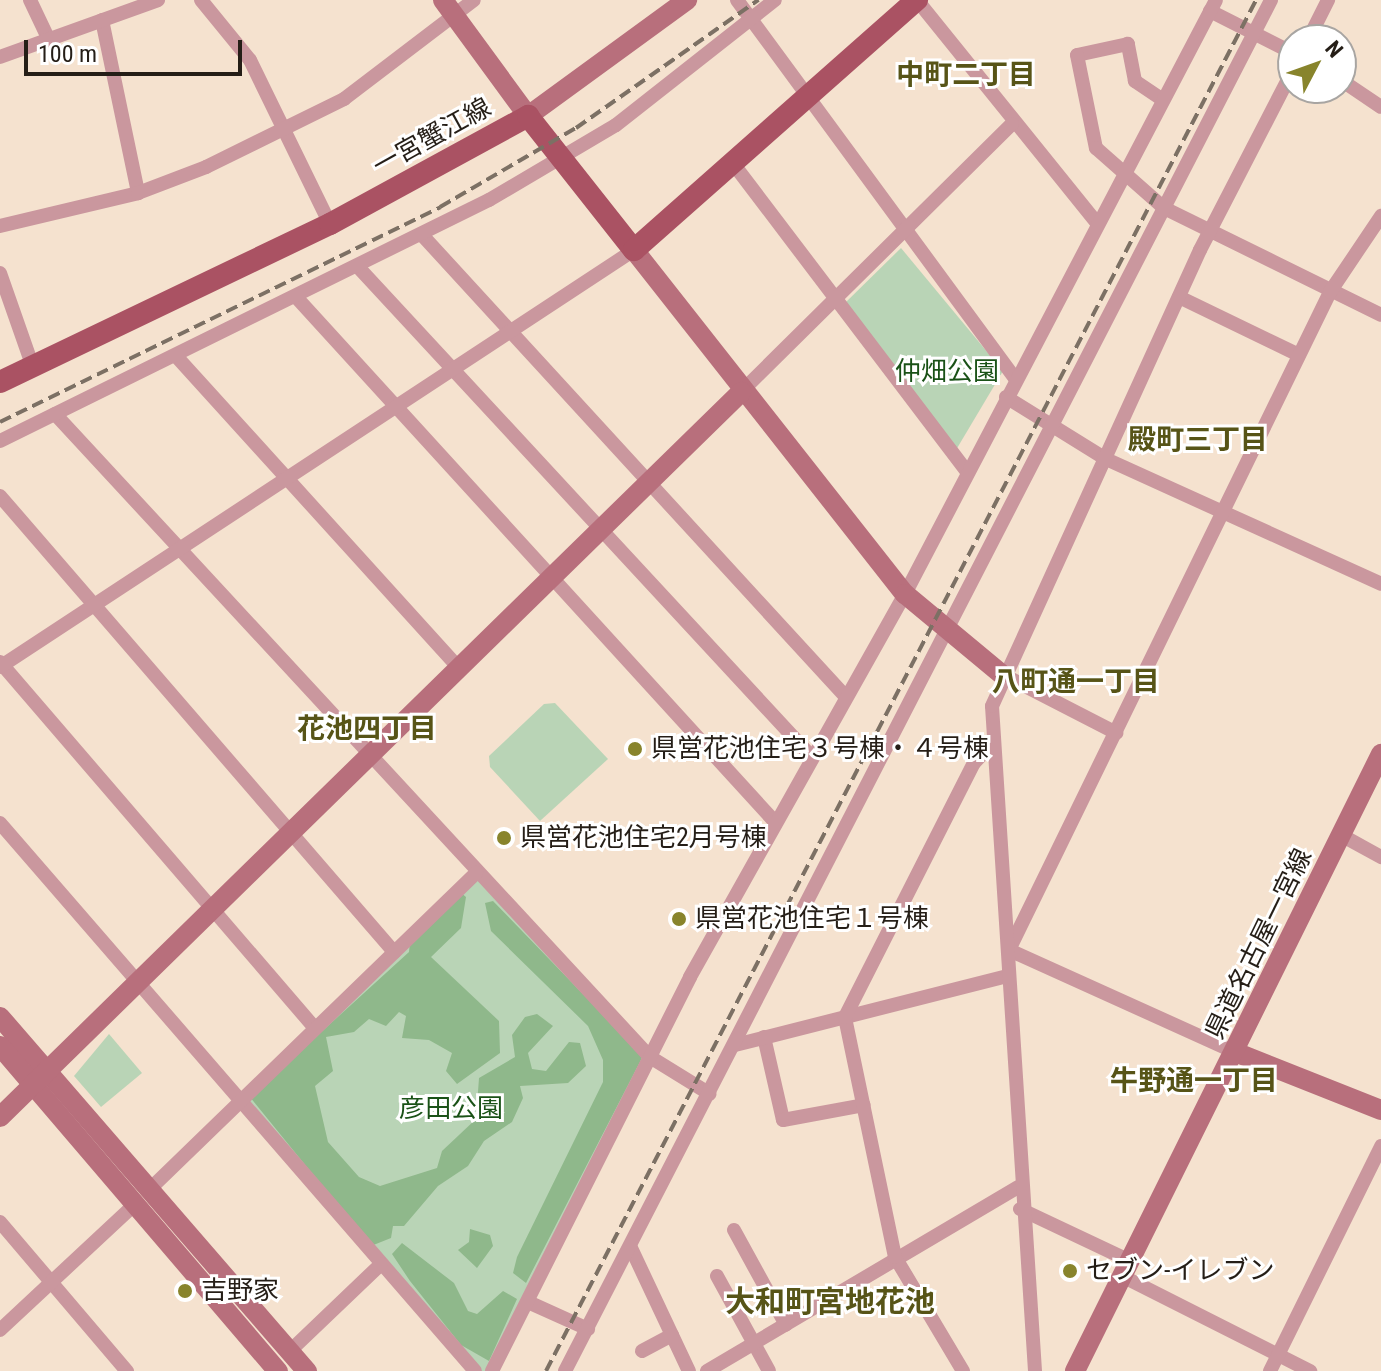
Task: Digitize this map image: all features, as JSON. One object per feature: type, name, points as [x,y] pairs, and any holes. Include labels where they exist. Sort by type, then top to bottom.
[{"type":"main road","points":[[634,250],[917,0]]},
{"type":"main road","name":"一宮蟹江線","points":[[0,382],[330,224],[528,116],[634,250]]},
{"type":"street","points":[[30,0],[49,40]]},
{"type":"street","points":[[0,57],[158,0]]},
{"type":"street","points":[[201,0],[250,60],[287,128],[330,224]]},
{"type":"street","points":[[0,226],[138,193],[287,128],[344,99],[449,8],[474,0]]},
{"type":"street","points":[[449,8],[528,116],[687,0]]},
{"type":"street","points":[[737,0],[804,100],[901,232],[1015,378]]},
{"type":"street","points":[[0,441],[423,236],[560,159],[667,89],[775,0]]},
{"type":"street","points":[[917,0],[1012,124],[1097,223]]},
{"type":"street","points":[[565,1371],[1271,0]]},
{"type":"street","points":[[1316,24],[1328,0]]},
{"type":"street","points":[[492,1371],[650,1057],[774,821],[905,594],[1015,378],[1213,6],[1277,45]]},
{"type":"street","points":[[102,20],[138,193]]},
{"type":"street","points":[[1163,100],[1135,81],[1128,44],[1077,55],[1096,148],[1164,208],[1381,315]]},
{"type":"street","points":[[1357,91],[1381,107]]},
{"type":"street","points":[[1035,1371],[1018,1187],[1007,976],[1009,950],[991,745],[1000,673],[1106,459],[1210,232],[1277,101]]},
{"type":"street","points":[[0,1117],[212,905],[459,668],[1012,124]]},
{"type":"street","points":[[732,162],[968,473]]},
{"type":"street","points":[[1009,950],[1330,292],[1381,216]]},
{"type":"street","points":[[423,236],[844,695]]},
{"type":"street","points":[[315,1028],[212,905],[1,665],[634,250],[741,392],[905,594],[1000,673],[1116,733]]},
{"type":"street","points":[[359,268],[451,372],[810,755]]},
{"type":"street","points":[[0,273],[33,367]]},
{"type":"street","points":[[1179,297],[1299,355]]},
{"type":"street","points":[[297,298],[393,410],[554,574],[774,821]]},
{"type":"street","points":[[176,356],[284,481],[459,668]]},
{"type":"street","points":[[1006,397],[1106,459],[1225,509],[1381,584]]},
{"type":"street","points":[[55,414],[176,552],[366,758],[650,1057],[710,1094]]},
{"type":"street","points":[[0,496],[291,829],[394,952]]},
{"type":"street","points":[[963,1371],[895,1257],[845,1017],[974,763],[991,745]]},
{"type":"street","name":"県道名古屋一宮線","points":[[1075,1371],[1381,754]]},
{"type":"street","points":[[0,823],[475,1371]]},
{"type":"street","points":[[1341,835],[1381,857]]},
{"type":"street","points":[[151,1188],[476,873]]},
{"type":"street","points":[[1009,950],[1235,1052],[1381,1110]]},
{"type":"street","points":[[735,1045],[1007,976]]},
{"type":"street","points":[[0,1017],[40,1078],[135,1204],[273,1369]]},
{"type":"street","points":[[764,1037],[783,1120],[864,1105]]},
{"type":"street","points":[[0,1046],[40,1078],[151,1188],[307,1371]]},
{"type":"street","points":[[1270,1371],[1381,1146]]},
{"type":"street","points":[[707,1371],[1018,1187]]},
{"type":"street","points":[[0,1330],[135,1204]]},
{"type":"street","points":[[1020,1209],[1310,1371]]},
{"type":"street","points":[[0,1222],[127,1371]]},
{"type":"street","points":[[734,1230],[786,1325]]},
{"type":"street","points":[[631,1248],[689,1371]]},
{"type":"street","points":[[290,1351],[381,1264]]},
{"type":"street","points":[[717,1276],[769,1371]]},
{"type":"street","points":[[528,1302],[588,1329]]},
{"type":"street","points":[[642,1351],[672,1335]]},
{"type":"green space","name":"仲畑公園","points":[[901,248],[1003,371],[953,455],[844,304]]},
{"type":"green space","points":[[555,703],[608,759],[540,821],[490,767],[489,756],[544,704]]},
{"type":"green space","name":"彦田公園","points":[[476,877],[643,1061],[487,1371],[479,1371],[246,1101]]},
{"type":"green space","points":[[460,892],[466,897],[461,928],[431,957],[499,1021],[500,1053],[457,1084],[446,1071],[452,1053],[429,1040],[402,1038],[406,1016],[399,1012],[386,1026],[369,1019],[354,1032],[326,1037],[333,1071],[315,1086],[328,1142],[359,1177],[380,1186],[437,1168],[442,1151],[476,1119],[479,1078],[515,1057],[512,1035],[525,1017],[537,1014],[553,1026],[528,1053],[532,1069],[546,1071],[569,1042],[580,1043],[586,1066],[568,1083],[520,1086],[523,1098],[512,1122],[484,1141],[468,1166],[438,1186],[404,1226],[393,1226],[391,1238],[371,1246],[250,1097],[409,952],[410,941]]},
{"type":"green space","points":[[493,901],[643,1056],[526,1283],[513,1273],[517,1257],[603,1082],[603,1060],[588,1026],[491,931],[485,903]]},
{"type":"green space","points":[[109,1034],[142,1073],[101,1107],[74,1076]]},
{"type":"green space","points":[[470,1229],[490,1235],[493,1246],[477,1268],[458,1250],[469,1242]]},
{"type":"green space","points":[[402,1243],[454,1283],[468,1311],[477,1314],[503,1291],[517,1299],[489,1361],[461,1345],[410,1281],[392,1254]]},
{"type":"railway","points":[[0,422],[440,207],[576,128],[758,0]]},
{"type":"railway","points":[[546,1371],[1256,0]]},
{"type":"place","name":"県営花池住宅３号棟・４号棟","points":[[635,749]]},
{"type":"place","name":"県営花池住宅2月号棟","points":[[504,838]]},
{"type":"place","name":"県営花池住宅１号棟","points":[[679,919]]},
{"type":"place","name":"セブン-イレブン","points":[[1070,1271]]},
{"type":"place","name":"吉野家","points":[[185,1291]]},
{"type":"district","name":"中町二丁目","points":[[966,75]]},
{"type":"district","name":"殿町三丁目","points":[[1198,440]]},
{"type":"district","name":"八町通一丁目","points":[[1076,682]]},
{"type":"district","name":"花池四丁目","points":[[367,729]]},
{"type":"district","name":"牛野通一丁目","points":[[1194,1081]]},
{"type":"district","name":"大和町宮地花池","points":[[830,1302]]}]
